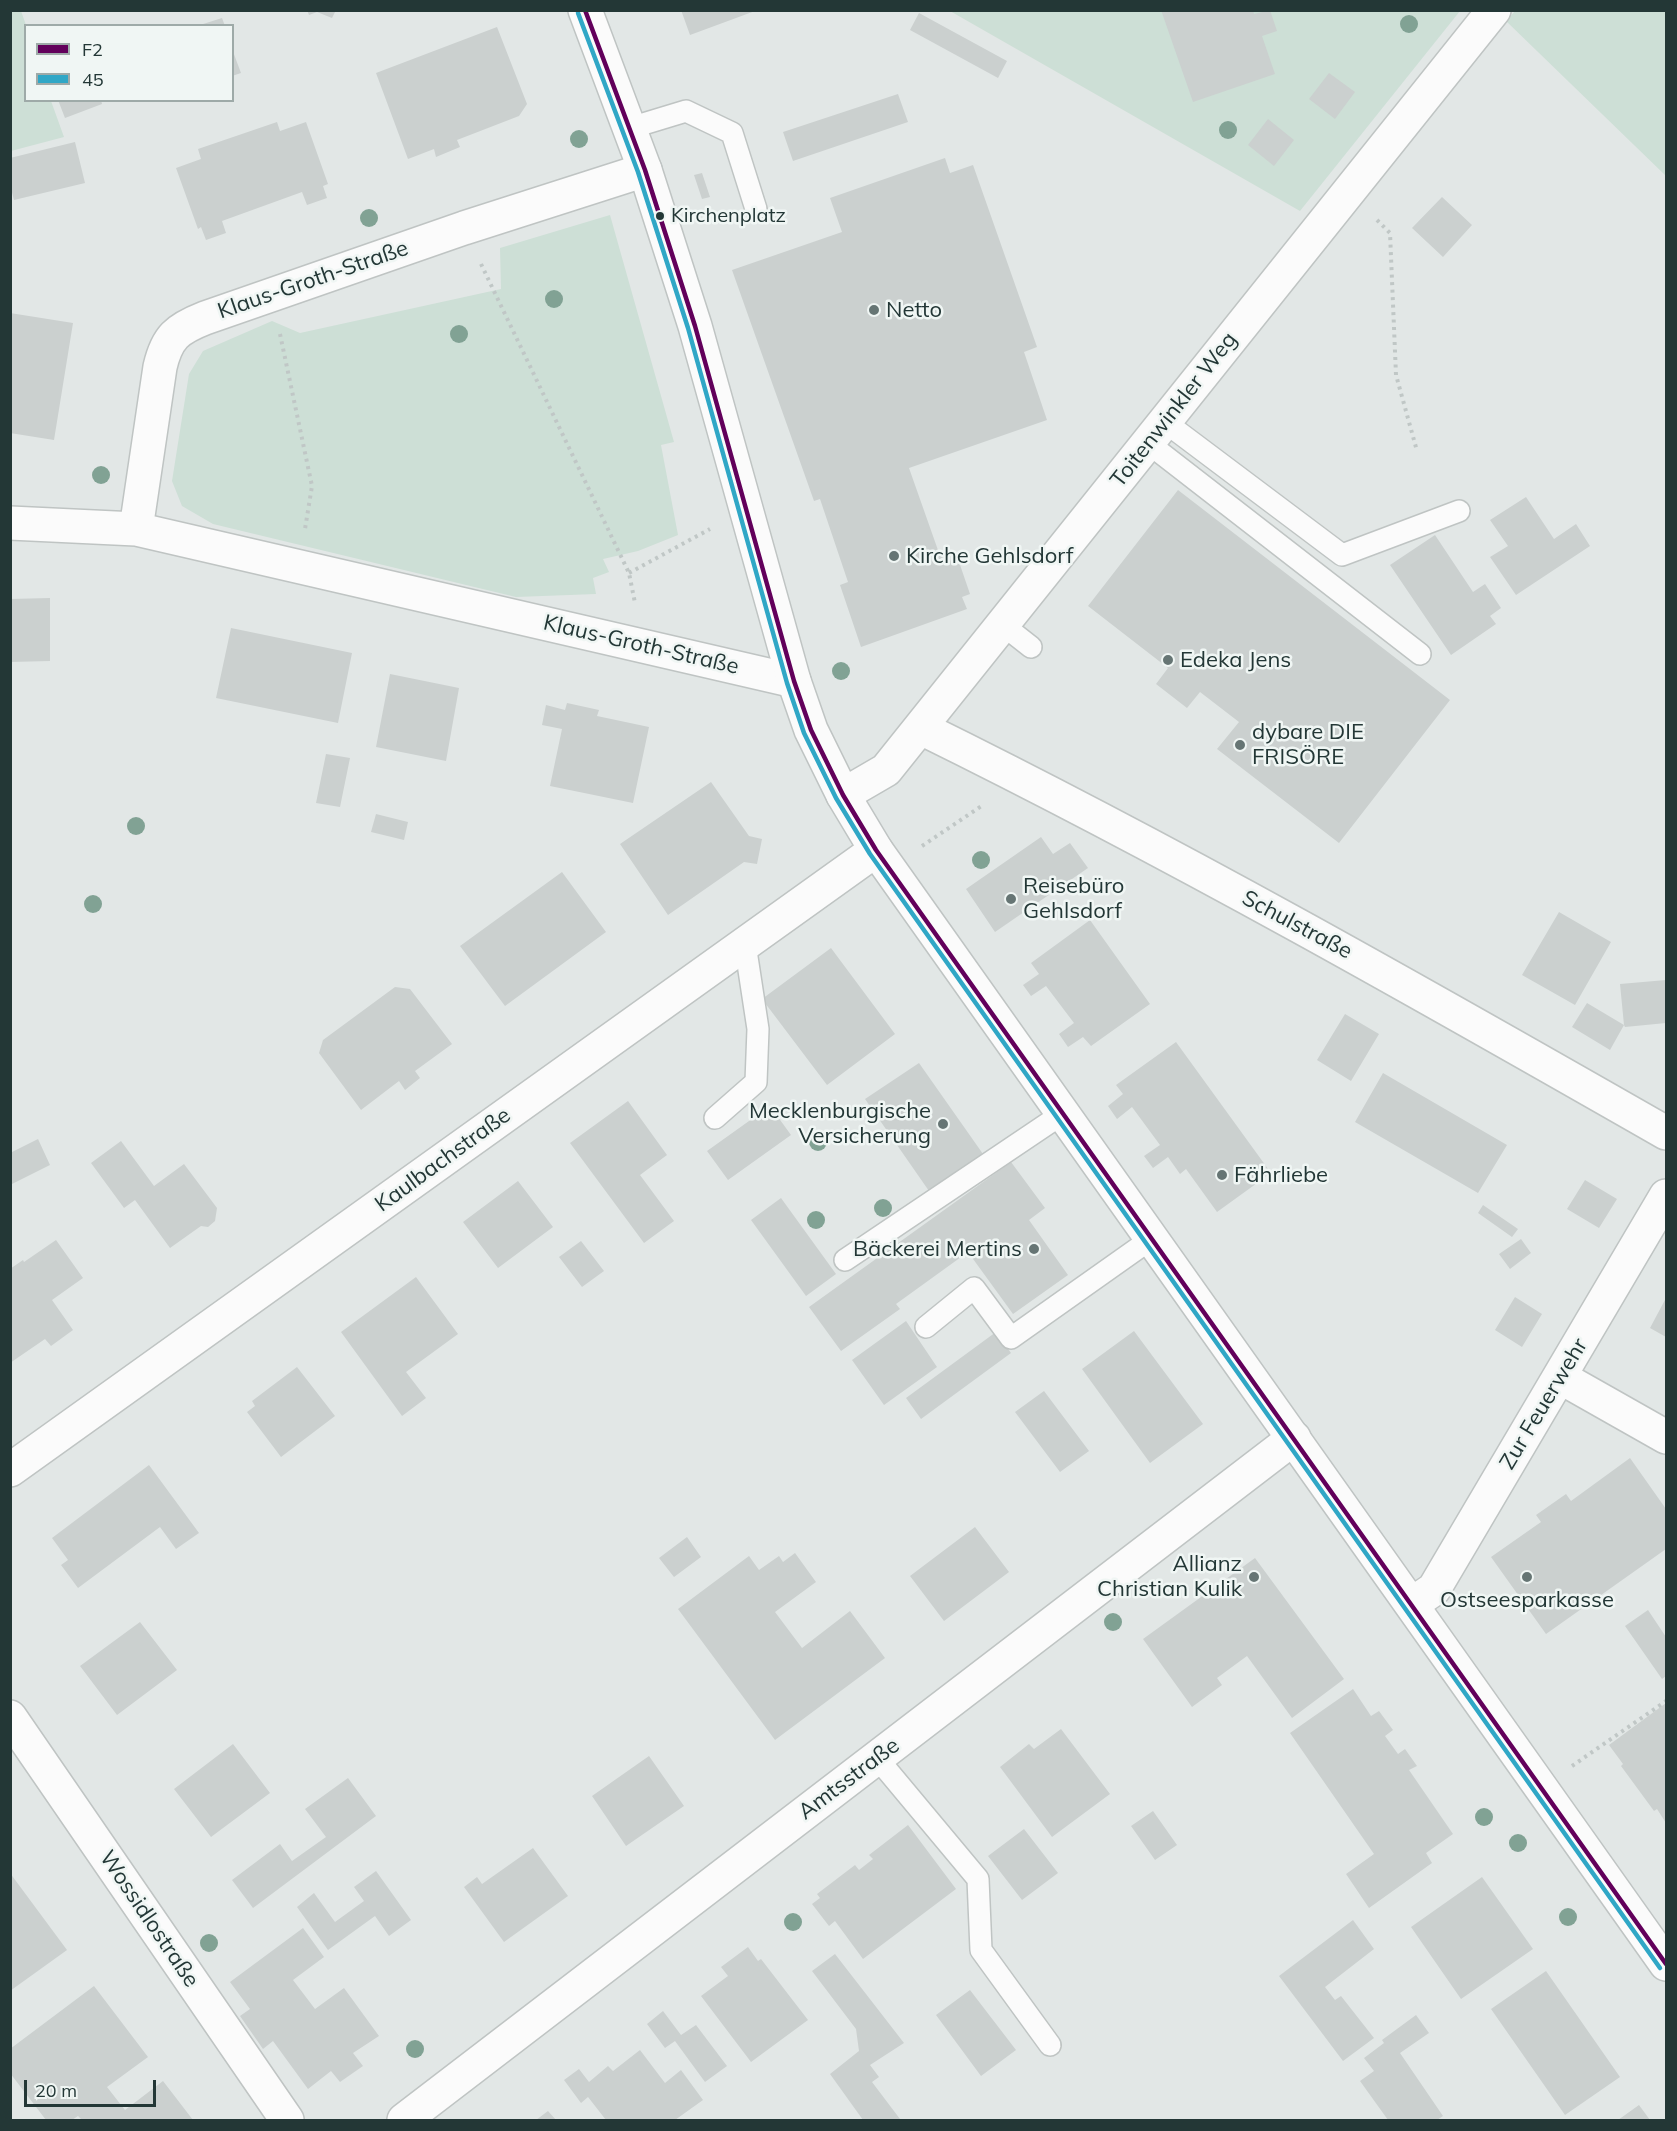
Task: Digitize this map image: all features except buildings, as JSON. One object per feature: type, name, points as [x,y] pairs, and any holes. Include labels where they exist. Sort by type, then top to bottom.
[{"type":"street","points":[[585,10],[645,170],[706,363],[794,681],[811,730],[843,795],[882,859],[1666,1964]]},
{"type":"street","name":"Toitenwinkler Weg","points":[[843,795],[886,770],[921,728],[1494,10]]},
{"type":"street","name":"Klaus-Groth-Straße","points":[[136,529],[164,350],[174,333],[190,324],[464,228],[645,170]]},
{"type":"street","name":"Klaus-Groth-Straße","points":[[10,523],[136,529],[794,681]]},
{"type":"street","name":"Schulstraße","points":[[921,728],[1023,778],[1355,956],[1666,1133]]},
{"type":"street","name":"Kaulbachstraße","points":[[10,1470],[745,944],[882,859]]},
{"type":"street","name":"Zur Feuerwehr","points":[[1412,1604],[1434,1589],[1666,1196]]},
{"type":"street","points":[[1560,1377],[1666,1437]]},
{"type":"street","name":"Amtsstraße","points":[[404,2121],[1294,1438]]},
{"type":"street","name":"Wossidlostraße","points":[[10,1717],[287,2121]]},
{"type":"lane","points":[[630,128],[686,111],[732,133],[756,208]]},
{"type":"lane","points":[[1156,432],[1342,555],[1459,511]]},
{"type":"lane","points":[[1156,432],[1420,654]]},
{"type":"lane","points":[[1003,626],[1031,647]]},
{"type":"lane","points":[[715,1118],[756,1082],[758,1029],[745,944]]},
{"type":"lane","points":[[845,1260],[1062,1114]]},
{"type":"lane","points":[[926,1327],[974,1288],[1011,1338],[1151,1239]]},
{"type":"lane","points":[[877,1758],[978,1879],[981,1950],[1050,2045]]},
{"type":"path","points":[[1348,192],[1390,233],[1396,375],[1418,451]]},
{"type":"path","points":[[464,228],[629,573],[644,648]]},
{"type":"path","points":[[271,295],[312,486],[300,566]]},
{"type":"path","points":[[629,573],[731,518],[748,513]]},
{"type":"path","points":[[882,859],[906,857],[1023,778]]},
{"type":"path","points":[[1542,1787],[1666,1701]]},
{"type":"green space","points":[[11,10],[21,11],[26,24],[24,102],[51,102],[64,137],[11,151]]},
{"type":"green space","points":[[950,11],[1460,11],[1300,211]]},
{"type":"green space","points":[[1515,11],[1666,11],[1666,176],[1506,21]]},
{"type":"green space","name":"Kirchenplatz","points":[[610,215],[674,442],[661,445],[678,535],[638,551],[603,559],[609,572],[593,578],[596,594],[516,597],[213,524],[182,506],[172,481],[189,374],[203,351],[272,321],[300,333],[501,289],[500,248]]},
{"type":"transit line","name":"F2","points":[[585,10],[645,170],[695,326],[794,681],[811,730],[843,795],[876,850],[1666,1964]]},
{"type":"transit line","name":"45","points":[[578,13],[638,172],[688,328],[787,683],[804,733],[836,798],[870,854],[1660,1968]]},
{"type":"place","name":"Kirchenplatz","points":[[660,216]]},
{"type":"place","name":"Netto","points":[[874,310]]},
{"type":"place","name":"Kirche Gehlsdorf","points":[[894,556]]},
{"type":"place","name":"Edeka Jens","points":[[1168,660]]},
{"type":"place","name":"dybare DIE FRISÖRE","points":[[1240,745]]},
{"type":"place","name":"Reisebüro Gehlsdorf","points":[[1011,899]]},
{"type":"place","name":"Mecklenburgische Versicherung","points":[[943,1124]]},
{"type":"place","name":"Fährliebe","points":[[1222,1175]]},
{"type":"place","name":"Bäckerei Mertins","points":[[1034,1249]]},
{"type":"place","name":"Allianz Christian Kulik","points":[[1254,1577]]},
{"type":"place","name":"Ostseesparkasse","points":[[1527,1577]]}]
